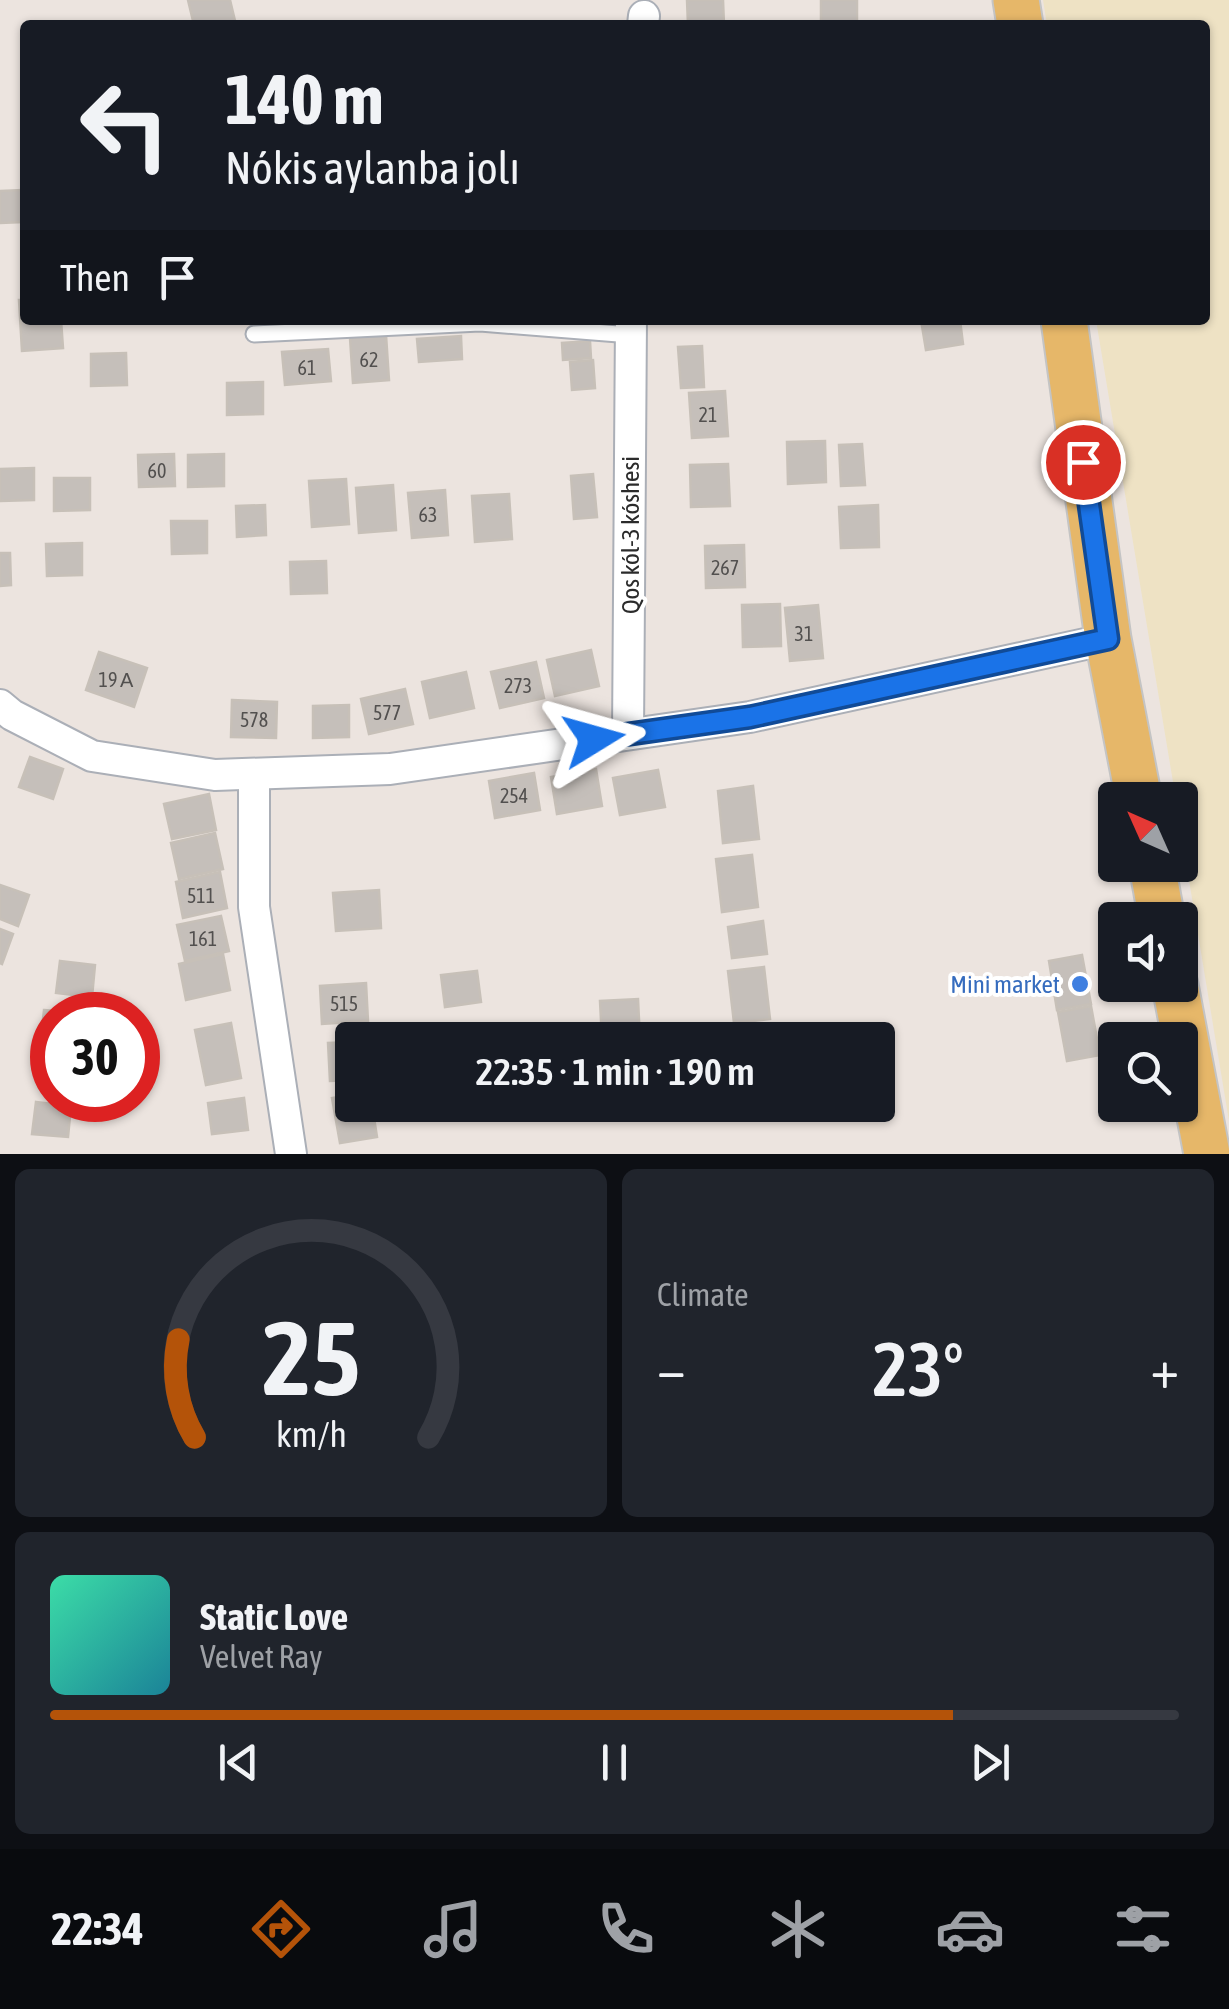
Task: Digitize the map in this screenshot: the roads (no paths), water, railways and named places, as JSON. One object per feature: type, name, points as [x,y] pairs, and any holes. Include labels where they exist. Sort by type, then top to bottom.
[{"type":"main road","points":[[1065,325],[1108,639],[1136,782]]},
{"type":"main road","points":[[1178,1002],[1207,1154]]},
{"type":"street","name":"Qos kól-3 kóshesi","points":[[628,734],[631,327]]},
{"type":"street","points":[[0,706],[12,716],[92,756],[214,775],[390,769],[750,717],[1108,639]]},
{"type":"street","points":[[254,774],[254,907],[291,1154]]},
{"type":"lane","name":"Qos kól-3 kóshesi","points":[[254,334],[424,325]]},
{"type":"lane","name":"Qos kól-3 kóshesi","points":[[571,325],[631,327]]},
{"type":"place","name":"Mini market","points":[[1080,984]]}]
